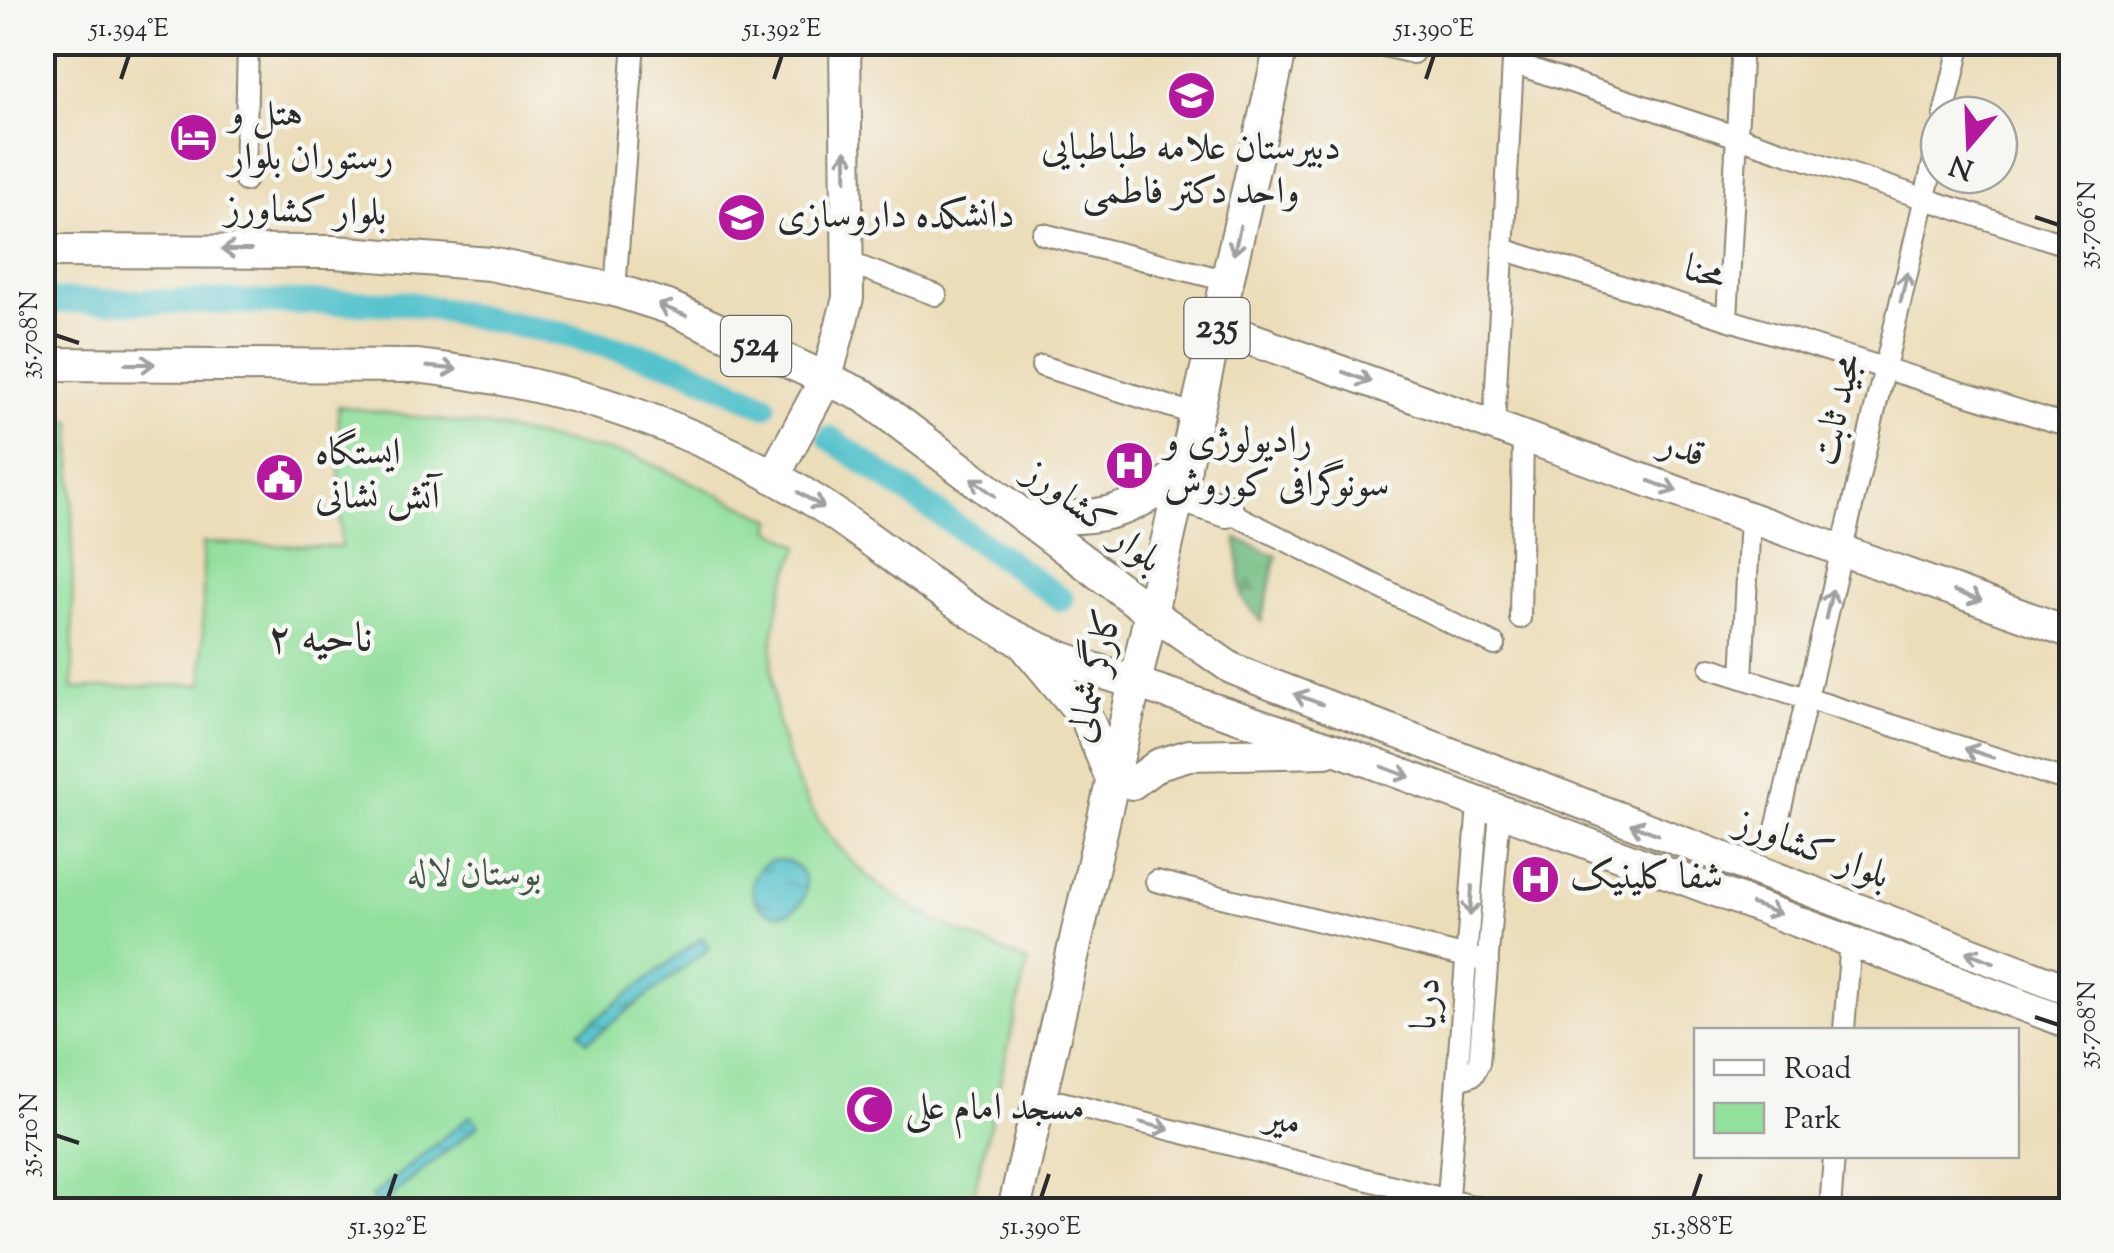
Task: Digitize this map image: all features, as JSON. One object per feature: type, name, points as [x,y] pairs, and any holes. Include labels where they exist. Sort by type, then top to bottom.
[{"type":"main road","points":[[773,477],[827,377],[844,322],[848,262],[845,42]]},
{"type":"main road","name":"کارگر شمالی","points":[[1014,1210],[1050,1099],[1123,782],[1144,685],[1152,613],[1282,42]]},
{"type":"main road","name":"بلوار کشاورز","points":[[42,252],[334,252],[490,264],[616,290],[668,307],[864,396],[1231,668],[2072,991]]},
{"type":"main road","points":[[1218,327],[1265,344]]},
{"type":"main road","name":"قدر","points":[[1265,344],[2072,633]]},
{"type":"main road","name":"بلوار کشاورز","points":[[42,364],[344,364],[466,371],[564,393],[658,422],[773,477],[1019,640],[1079,665],[1340,751],[2072,1024]]},
{"type":"main road","points":[[1023,516],[1069,520],[1125,509],[1182,482],[1226,510]]},
{"type":"main road","points":[[1019,640],[1079,706],[1123,782],[1189,755],[1340,751]]},
{"type":"main road","points":[[1036,1210],[1050,1099]]},
{"type":"street","points":[[245,181],[248,42]]},
{"type":"street","points":[[1368,42],[1413,54]]},
{"type":"street","points":[[1727,319],[1742,42]]},
{"type":"street","points":[[1949,95],[1962,42]]},
{"type":"street","points":[[1494,426],[1513,52],[1737,137],[2072,247]]},
{"type":"street","points":[[616,290],[634,55]]},
{"type":"street","name":"مجید ثابت","points":[[1776,829],[1925,195]]},
{"type":"street","points":[[1043,234],[1228,280]]},
{"type":"street","name":"محنا","points":[[1503,249],[2072,427]]},
{"type":"street","points":[[848,262],[936,295]]},
{"type":"street","points":[[1042,366],[1198,415]]},
{"type":"street","points":[[1520,618],[1523,436]]},
{"type":"street","points":[[1226,510],[1495,645]]},
{"type":"street","points":[[1742,678],[1750,518]]},
{"type":"street","points":[[1711,668],[2072,782]]},
{"type":"street","name":"دریا","points":[[1448,1206],[1457,1081],[1478,960],[1489,807]]},
{"type":"street","points":[[1156,881],[1478,960]]},
{"type":"street","points":[[1844,1028],[1851,940]]},
{"type":"street","name":"میر","points":[[1050,1099],[1448,1206],[1488,1210]]},
{"type":"street","points":[[1830,1210],[1834,1158]]},
{"type":"green space","name":"بوستان لاله","points":[[338,406],[496,428],[637,457],[773,520],[770,529],[800,546],[782,591],[773,638],[773,686],[780,732],[795,777],[818,819],[848,856],[884,889],[936,920],[1028,962],[970,1210],[43,1210],[43,420],[72,421],[73,689],[203,684],[203,543],[341,547]]},
{"type":"green space","points":[[1237,539],[1277,556],[1261,622],[1242,598]]},
{"type":"water","points":[[779,860],[798,868],[806,887],[798,906],[779,914],[760,906],[752,887],[760,868]]},
{"type":"water","points":[[702,937],[710,948],[587,1042],[579,1032]]},
{"type":"water","points":[[471,1115],[479,1125],[379,1206],[371,1197]]},
{"type":"waterway","points":[[42,301],[408,303],[566,335],[680,366],[764,405]]},
{"type":"waterway","points":[[830,438],[1061,599]]},
{"type":"place","name":"دبیرستان علامه طباطبایی واحد دکتر فاطمی","points":[[1191,96]]},
{"type":"place","name":"هتل و رستوران بلوار","points":[[194,138]]},
{"type":"place","name":"دانشکده داروسازی","points":[[742,218]]},
{"type":"place","name":"رادیولوژی و سونوگرافی کوروش","points":[[1129,465]]},
{"type":"place","name":"ایستگاه آتش نشانی","points":[[280,477]]},
{"type":"place","name":"شفا کلینیک","points":[[1535,879]]},
{"type":"place","name":"مسجد امام علی","points":[[870,1110]]},
{"type":"district","name":"ناحیه ۲","points":[[320,641]]}]
